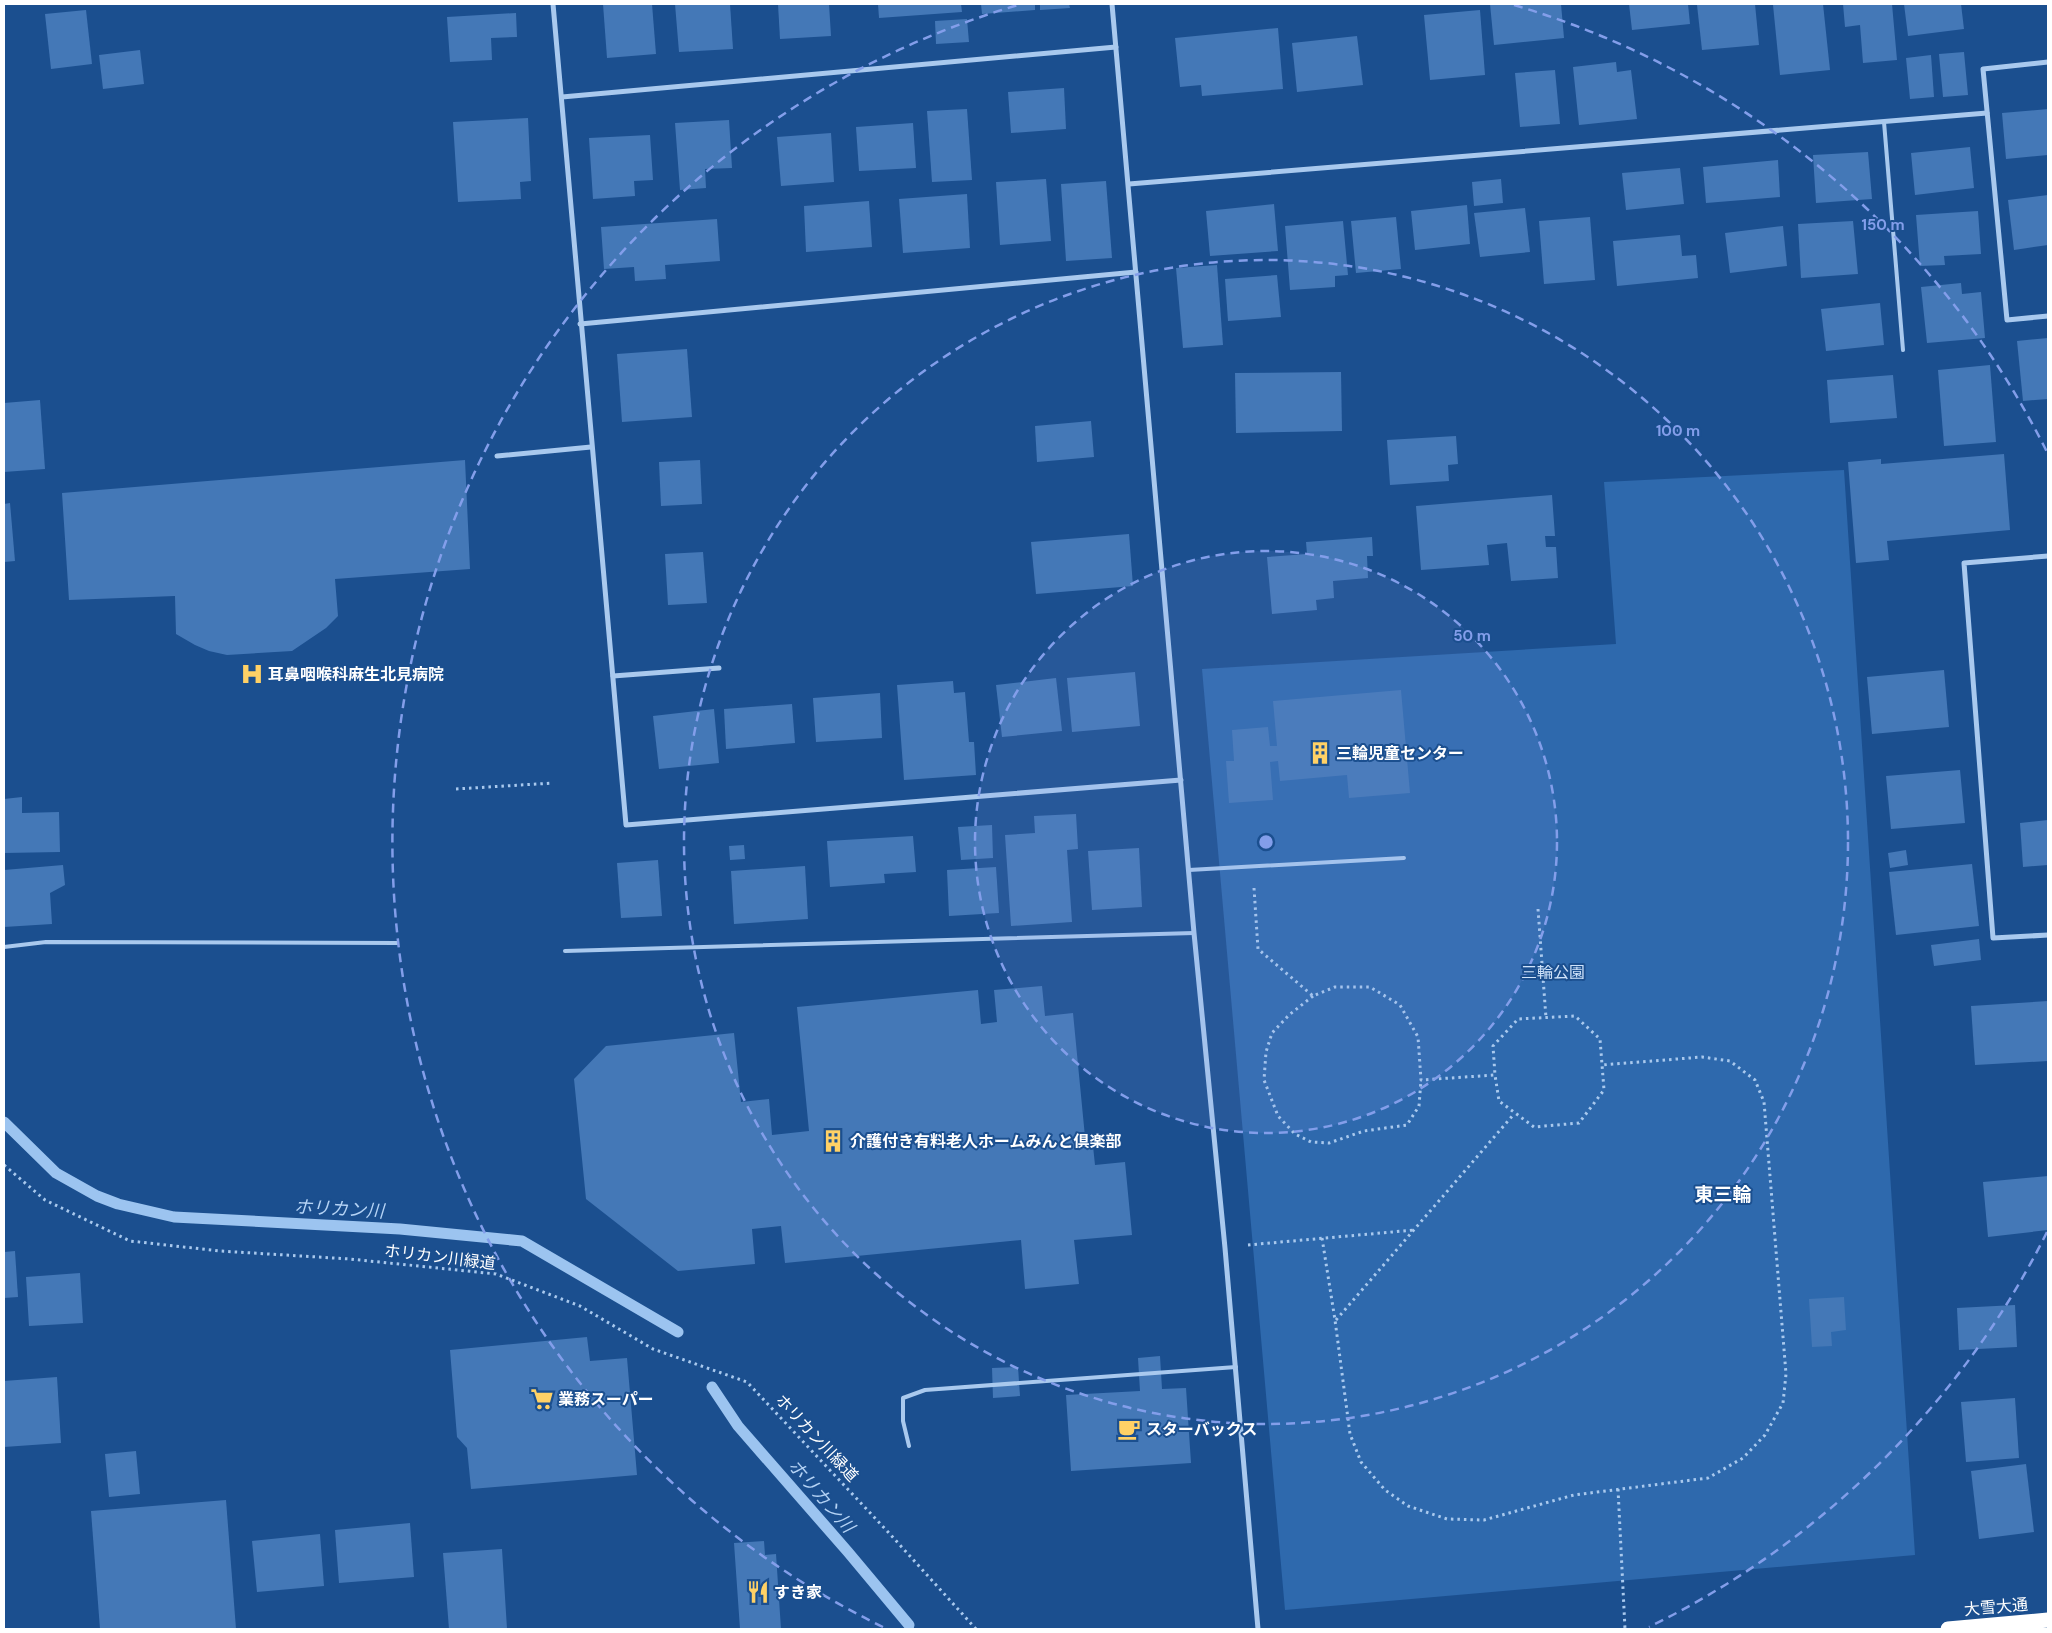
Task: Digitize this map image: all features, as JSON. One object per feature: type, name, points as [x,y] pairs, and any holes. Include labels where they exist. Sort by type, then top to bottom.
[{"type":"highway","name":"大雪大通","points":[[1948,1629],[2048,1620]]},
{"type":"street","points":[[553,4],[626,825],[1181,780]]},
{"type":"street","points":[[1112,4],[1194,933],[1236,1367],[1258,1629]]},
{"type":"street","points":[[562,97],[1116,47]]},
{"type":"street","points":[[2048,62],[1983,69],[2007,320],[2048,316]]},
{"type":"street","points":[[1129,184],[1987,112]]},
{"type":"street","points":[[580,324],[1136,272]]},
{"type":"street","points":[[497,456],[592,447]]},
{"type":"street","points":[[2048,556],[1964,563],[1993,938],[2048,935]]},
{"type":"street","points":[[613,676],[719,668]]},
{"type":"lane","points":[[1884,122],[1903,350]]},
{"type":"lane","points":[[1189,870],[1404,858]]},
{"type":"lane","points":[[565,951],[1194,933]]},
{"type":"lane","points":[[4,947],[46,942],[397,943]]},
{"type":"lane","points":[[909,1446],[902,1421],[903,1398],[925,1390],[1236,1367]]},
{"type":"path","points":[[456,789],[553,783]]},
{"type":"path","points":[[1252,866],[1258,949],[1313,996]]},
{"type":"path","points":[[1538,909],[1546,1018]]},
{"type":"path","points":[[1335,987],[1370,987],[1400,1005],[1418,1037],[1421,1080],[1419,1106],[1408,1125],[1364,1131],[1329,1143],[1311,1142],[1295,1134],[1278,1116],[1264,1080],[1266,1052],[1272,1034],[1289,1015],[1313,996],[1335,987]]},
{"type":"path","points":[[1575,1016],[1600,1039],[1604,1090],[1579,1123],[1534,1127],[1499,1101],[1493,1046],[1518,1019],[1546,1018],[1575,1016]]},
{"type":"path","points":[[1322,1238],[1350,1434],[1361,1462],[1385,1490],[1408,1506],[1447,1518],[1484,1520],[1574,1495],[1708,1478],[1743,1458],[1765,1435],[1783,1403],[1786,1374],[1764,1102],[1755,1080],[1730,1061],[1702,1057],[1602,1064]]},
{"type":"path","points":[[1421,1080],[1495,1075]]},
{"type":"path","points":[[1335,1320],[1514,1114]]},
{"type":"path","name":"ホリカン川緑道","points":[[4,1165],[45,1200],[130,1241],[220,1251],[350,1259],[496,1274],[580,1306],[653,1349],[748,1382],[976,1629]]},
{"type":"path","points":[[1225,1248],[1415,1230]]},
{"type":"path","points":[[1618,1489],[1625,1629]]},
{"type":"green space","name":"三輪公園","points":[[1844,470],[1915,1555],[1285,1610],[1202,669],[1616,644],[1604,482]]},
{"type":"building","points":[[603,4],[652,4],[656,54],[607,58]]},
{"type":"building","points":[[675,4],[730,4],[733,49],[679,52]]},
{"type":"building","points":[[778,4],[829,4],[831,36],[780,39]]},
{"type":"building","points":[[878,4],[961,4],[962,12],[879,18]]},
{"type":"building","points":[[981,4],[1035,4],[1035,10],[982,14]]},
{"type":"building","points":[[1040,4],[1069,4],[1070,8],[1040,10]]},
{"type":"building","points":[[1490,4],[1561,4],[1564,38],[1494,45]]},
{"type":"building","points":[[1629,4],[1688,4],[1690,24],[1632,30]]},
{"type":"building","points":[[1755,4],[1759,45],[1702,50],[1697,5]]},
{"type":"building","points":[[1823,4],[1830,70],[1780,75],[1773,5]]},
{"type":"building","points":[[1843,4],[1892,4],[1897,60],[1863,63],[1860,25],[1845,27]]},
{"type":"building","points":[[1904,4],[1961,4],[1964,29],[1908,36]]},
{"type":"building","points":[[86,10],[92,64],[51,69],[45,14]]},
{"type":"building","points":[[1480,10],[1485,75],[1430,80],[1424,15]]},
{"type":"building","points":[[516,13],[517,37],[491,38],[492,60],[450,62],[447,17]]},
{"type":"building","points":[[967,19],[969,42],[936,44],[935,21]]},
{"type":"building","points":[[1278,28],[1283,89],[1202,96],[1201,85],[1180,87],[1175,38]]},
{"type":"building","points":[[1357,36],[1363,85],[1297,92],[1292,43]]},
{"type":"building","points":[[140,50],[144,84],[103,89],[99,55]]},
{"type":"building","points":[[1964,52],[1968,95],[1943,97],[1939,54]]},
{"type":"building","points":[[1931,55],[1934,97],[1910,99],[1906,58]]},
{"type":"building","points":[[1616,62],[1617,72],[1631,70],[1637,119],[1579,125],[1573,67]]},
{"type":"building","points":[[1555,70],[1560,124],[1520,127],[1515,73]]},
{"type":"building","points":[[1064,88],[1066,129],[1011,133],[1008,92]]},
{"type":"building","points":[[967,109],[972,180],[932,182],[927,111]]},
{"type":"building","points":[[2048,109],[2048,155],[2006,159],[2002,113]]},
{"type":"building","points":[[528,118],[531,181],[520,182],[521,199],[458,202],[453,122]]},
{"type":"building","points":[[729,120],[732,168],[705,169],[706,188],[680,190],[675,123]]},
{"type":"building","points":[[913,123],[916,168],[859,171],[856,127]]},
{"type":"building","points":[[831,133],[834,182],[781,186],[777,137]]},
{"type":"building","points":[[650,135],[653,180],[634,181],[635,196],[593,199],[589,138]]},
{"type":"building","points":[[1970,147],[1974,188],[1915,195],[1911,153]]},
{"type":"building","points":[[1868,152],[1872,199],[1816,203],[1813,155]]},
{"type":"building","points":[[1778,160],[1780,197],[1706,203],[1703,167]]},
{"type":"building","points":[[1680,168],[1684,204],[1626,210],[1622,173]]},
{"type":"building","points":[[1046,179],[1051,241],[1000,245],[996,182]]},
{"type":"building","points":[[1501,179],[1503,203],[1474,206],[1472,182]]},
{"type":"building","points":[[1106,181],[1112,258],[1066,261],[1061,184]]},
{"type":"building","points":[[967,194],[970,248],[903,253],[899,199]]},
{"type":"building","points":[[2048,195],[2048,245],[2014,250],[2008,200]]},
{"type":"building","points":[[869,201],[872,247],[806,252],[804,206]]},
{"type":"building","points":[[1274,204],[1278,251],[1210,256],[1206,211]]},
{"type":"building","points":[[1467,205],[1470,244],[1415,250],[1411,211]]},
{"type":"building","points":[[1525,208],[1530,252],[1480,257],[1474,213]]},
{"type":"building","points":[[1978,211],[1981,254],[1944,256],[1945,265],[1920,266],[1916,215]]},
{"type":"building","points":[[1396,217],[1401,269],[1356,273],[1351,221]]},
{"type":"building","points":[[1590,217],[1595,280],[1544,284],[1539,221]]},
{"type":"building","points":[[717,219],[720,261],[665,265],[666,279],[635,281],[634,267],[604,269],[601,227]]},
{"type":"building","points":[[1343,221],[1348,275],[1335,276],[1335,287],[1290,290],[1285,226]]},
{"type":"building","points":[[1853,221],[1858,274],[1801,278],[1798,224]]},
{"type":"building","points":[[1783,226],[1787,266],[1730,273],[1725,233]]},
{"type":"building","points":[[1680,235],[1682,256],[1696,255],[1698,278],[1617,286],[1613,241]]},
{"type":"building","points":[[1217,265],[1223,345],[1183,348],[1176,268]]},
{"type":"building","points":[[1277,275],[1281,317],[1228,321],[1225,279]]},
{"type":"building","points":[[1961,283],[1962,294],[1981,292],[1985,338],[1927,343],[1921,287]]},
{"type":"building","points":[[1880,303],[1884,345],[1826,351],[1821,309]]},
{"type":"building","points":[[2048,338],[2048,399],[2023,401],[2017,341]]},
{"type":"building","points":[[687,349],[692,417],[622,422],[617,354]]},
{"type":"building","points":[[1990,365],[1996,442],[1944,446],[1938,370]]},
{"type":"building","points":[[1341,372],[1342,431],[1236,433],[1235,373]]},
{"type":"building","points":[[1893,375],[1897,418],[1830,423],[1827,380]]},
{"type":"building","points":[[40,400],[45,469],[4,472],[4,403]]},
{"type":"building","points":[[1091,421],[1094,457],[1037,462],[1035,426]]},
{"type":"building","points":[[1456,436],[1458,464],[1448,465],[1449,481],[1390,485],[1387,440]]},
{"type":"building","points":[[2004,454],[2010,530],[1887,541],[1889,560],[1856,563],[1848,462],[1881,459],[1881,464]]},
{"type":"building","points":[[465,460],[470,569],[335,579],[338,616],[326,628],[292,651],[227,655],[209,651],[195,645],[176,634],[175,596],[69,600],[62,493]]},
{"type":"building","points":[[700,460],[702,504],[661,506],[659,462]]},
{"type":"building","points":[[1552,495],[1555,536],[1545,536],[1546,547],[1556,547],[1558,578],[1511,581],[1507,543],[1487,545],[1489,565],[1421,570],[1416,506]]},
{"type":"building","points":[[10,503],[15,561],[4,562],[4,504]]},
{"type":"building","points":[[1129,534],[1133,586],[1036,594],[1031,542]]},
{"type":"building","points":[[1372,537],[1373,556],[1367,556],[1368,578],[1333,581],[1334,598],[1316,600],[1317,610],[1272,614],[1267,557],[1307,554],[1306,542]]},
{"type":"building","points":[[703,552],[707,603],[668,605],[665,554]]},
{"type":"building","points":[[1944,670],[1949,727],[1872,734],[1867,677]]},
{"type":"building","points":[[1135,672],[1140,726],[1072,732],[1067,678]]},
{"type":"building","points":[[1056,678],[1062,731],[1002,737],[996,685]]},
{"type":"building","points":[[953,681],[954,693],[965,692],[969,742],[974,742],[976,775],[904,780],[897,685]]},
{"type":"building","name":"三輪児童センター","points":[[1401,690],[1410,793],[1349,798],[1347,775],[1280,781],[1278,761],[1270,762],[1273,800],[1229,803],[1226,761],[1234,761],[1232,730],[1268,727],[1270,746],[1277,746],[1273,701]]},
{"type":"building","points":[[880,693],[882,738],[816,742],[813,698]]},
{"type":"building","points":[[792,704],[795,743],[726,749],[724,709]]},
{"type":"building","points":[[714,709],[719,763],[659,769],[653,716]]},
{"type":"building","points":[[1960,770],[1965,823],[1891,829],[1886,776]]},
{"type":"building","points":[[22,797],[22,813],[59,812],[60,852],[4,853],[4,799]]},
{"type":"building","points":[[1076,814],[1078,849],[1067,850],[1072,922],[1011,926],[1005,835],[1035,833],[1034,816]]},
{"type":"building","points":[[2048,820],[2048,865],[2023,867],[2020,823]]},
{"type":"building","points":[[992,825],[993,858],[961,860],[958,827]]},
{"type":"building","points":[[913,836],[916,872],[884,874],[885,883],[830,887],[827,841]]},
{"type":"building","points":[[744,845],[745,859],[730,860],[729,846]]},
{"type":"building","points":[[1139,848],[1142,907],[1092,910],[1088,851]]},
{"type":"building","points":[[1906,850],[1908,865],[1890,868],[1888,853]]},
{"type":"building","points":[[658,860],[662,916],[621,918],[617,863]]},
{"type":"building","points":[[1972,864],[1979,926],[1896,935],[1889,872]]},
{"type":"building","points":[[63,865],[65,885],[50,893],[52,924],[4,927],[4,870]]},
{"type":"building","points":[[805,866],[808,919],[734,924],[731,871]]},
{"type":"building","points":[[996,867],[999,913],[949,916],[947,870]]},
{"type":"building","points":[[1979,939],[1981,960],[1934,966],[1931,945]]},
{"type":"building","name":"介護付き有料老人ホームみんと倶楽部","points":[[1042,986],[1045,1016],[1073,1013],[1086,1147],[1093,1146],[1095,1165],[1125,1162],[1132,1235],[1074,1240],[1079,1284],[1025,1289],[1021,1240],[785,1263],[781,1226],[752,1229],[755,1264],[678,1271],[586,1199],[574,1079],[606,1046],[734,1033],[741,1102],[769,1099],[772,1135],[809,1131],[797,1007],[978,990],[981,1024],[997,1022],[994,990]]},
{"type":"building","points":[[2048,1001],[2048,1061],[1975,1065],[1971,1006]]},
{"type":"building","points":[[2048,1176],[2048,1230],[1988,1237],[1983,1182]]},
{"type":"building","points":[[15,1251],[18,1297],[4,1298],[4,1252]]},
{"type":"building","points":[[80,1273],[83,1323],[29,1326],[26,1277]]},
{"type":"building","points":[[1844,1297],[1846,1330],[1831,1332],[1832,1346],[1812,1347],[1809,1299]]},
{"type":"building","points":[[2015,1305],[2017,1347],[1959,1350],[1957,1308]]},
{"type":"building","name":"業務スーパー","points":[[587,1337],[590,1361],[627,1358],[637,1475],[471,1489],[467,1448],[457,1437],[450,1350]]},
{"type":"building","name":"スターバックス","points":[[1160,1356],[1162,1389],[1186,1388],[1191,1463],[1071,1471],[1066,1395],[1140,1391],[1138,1358]]},
{"type":"building","points":[[1018,1367],[1020,1396],[993,1398],[992,1368]]},
{"type":"building","points":[[57,1377],[61,1443],[4,1447],[4,1381]]},
{"type":"building","points":[[2015,1398],[2019,1458],[1966,1462],[1961,1402]]},
{"type":"building","points":[[136,1451],[140,1494],[109,1497],[105,1454]]},
{"type":"building","points":[[2026,1464],[2034,1532],[1979,1539],[1971,1471]]},
{"type":"building","points":[[226,1500],[236,1629],[100,1629],[91,1511]]},
{"type":"building","points":[[410,1523],[414,1577],[339,1583],[335,1530]]},
{"type":"building","points":[[320,1534],[324,1586],[257,1592],[252,1541]]},
{"type":"building","name":"すき家","points":[[764,1541],[765,1555],[776,1554],[781,1629],[740,1629],[734,1543]]},
{"type":"building","points":[[502,1549],[507,1629],[449,1629],[443,1553]]},
{"type":"waterway","name":"ホリカン川","points":[[4,1122],[56,1173],[97,1196],[118,1204],[174,1217],[400,1229],[522,1241],[678,1332]]},
{"type":"waterway","name":"ホリカン川","points":[[712,1387],[738,1426],[909,1625]]},
{"type":"place","name":"耳鼻咽喉科麻生北見病院","points":[[252,674]]},
{"type":"place","name":"三輪児童センター","points":[[1320,753]]},
{"type":"place","name":"介護付き有料老人ホームみんと倶楽部","points":[[833,1141]]},
{"type":"place","name":"業務スーパー","points":[[542,1399]]},
{"type":"place","name":"スターバックス","points":[[1129,1429]]},
{"type":"place","name":"すき家","points":[[758,1592]]},
{"type":"district","name":"東三輪","points":[[1723,1194]]}]
